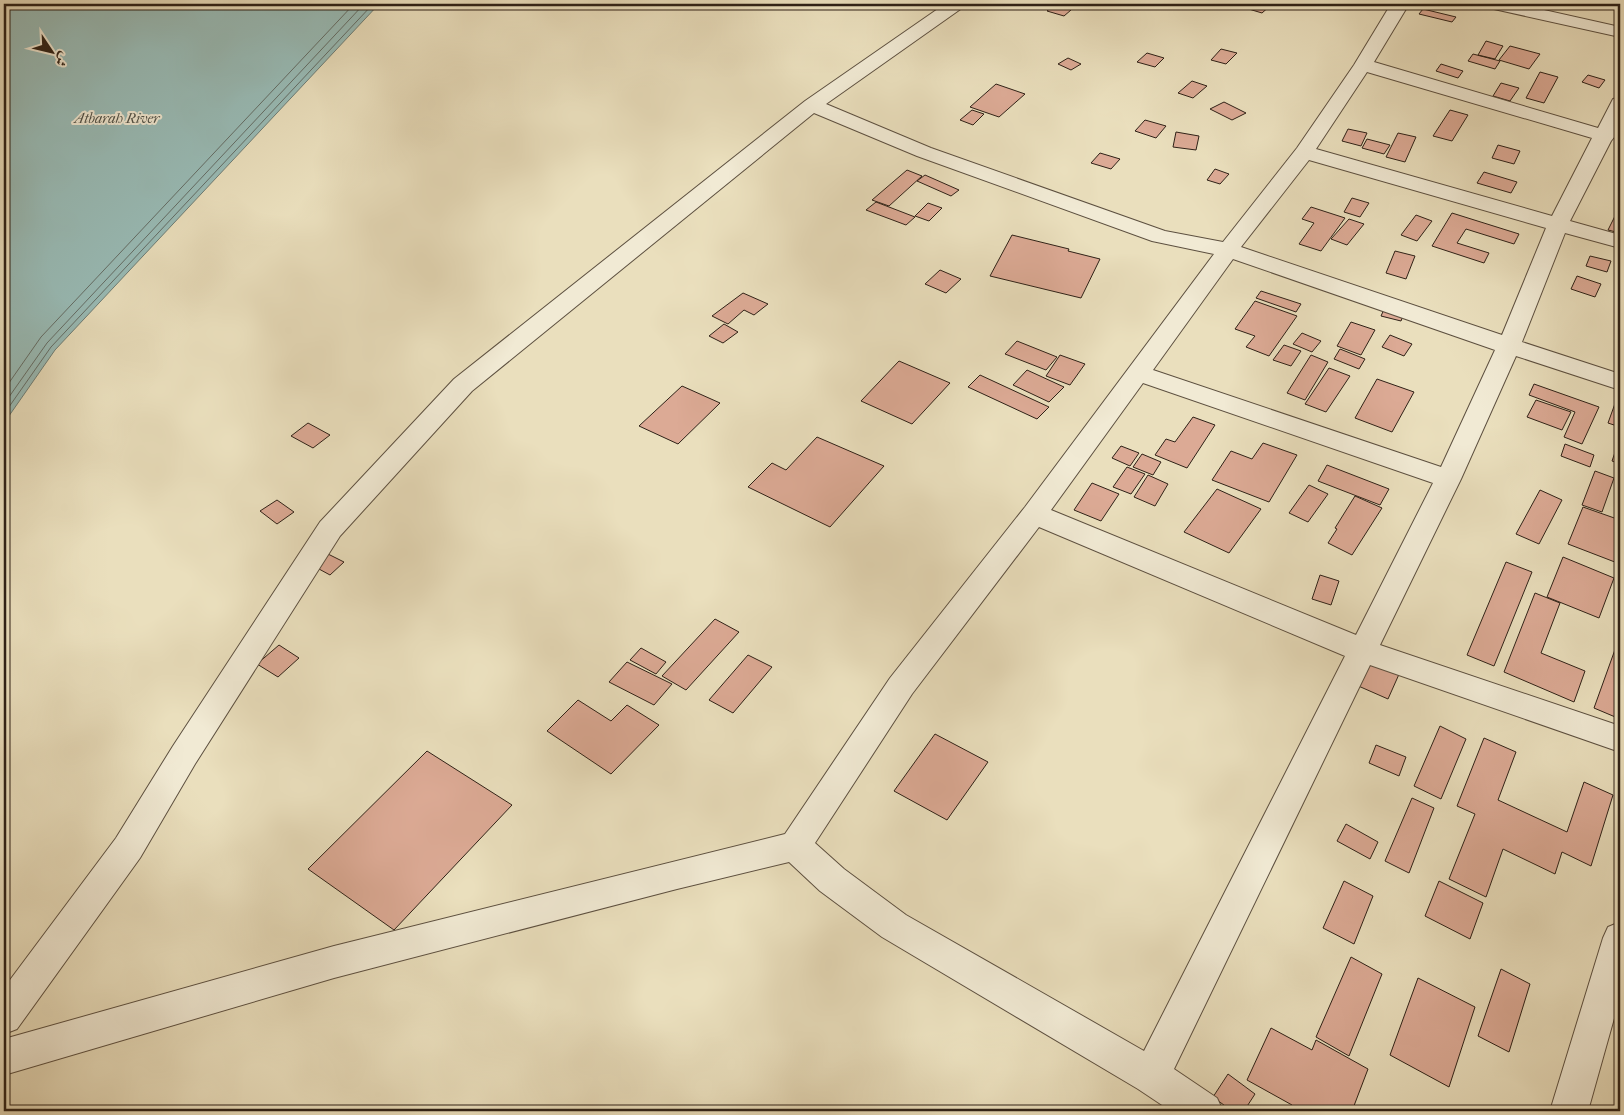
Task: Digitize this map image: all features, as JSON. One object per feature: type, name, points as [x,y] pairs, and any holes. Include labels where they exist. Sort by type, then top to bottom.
[{"type":"street","points":[[4,1017],[128,848],[184,755],[330,529],[463,385],[812,105],[956,4]]},
{"type":"street","points":[[4,1056],[334,962],[677,874],[795,846],[901,686],[1034,514],[1228,250],[1304,152],[1363,65],[1400,4]]},
{"type":"street","points":[[1494,4],[1583,16],[1620,32]]},
{"type":"street","points":[[1363,65],[1604,136]]},
{"type":"street","points":[[1151,1076],[1448,479],[1509,346],[1558,224],[1620,103]]},
{"type":"street","points":[[812,105],[924,152],[1151,232],[1228,250],[1620,382]]},
{"type":"street","points":[[1304,152],[1620,242]]},
{"type":"street","points":[[1138,373],[1448,479]]},
{"type":"street","points":[[1034,514],[1364,651],[1620,739]]},
{"type":"street","points":[[795,846],[832,880],[894,926],[1151,1076],[1204,1111]]},
{"type":"street","points":[[1569,1111],[1620,938]]},
{"type":"water","name":"Atbarah River","points":[[4,4],[379,4],[55,350],[4,423]]},
{"type":"building","points":[[1245,4],[1271,5],[1262,13],[1242,7]]},
{"type":"building","points":[[1054,5],[1071,10],[1064,16],[1047,11]]},
{"type":"building","points":[[1423,9],[1456,17],[1452,22],[1419,14]]},
{"type":"building","points":[[1486,41],[1503,46],[1495,59],[1478,55]]},
{"type":"building","points":[[1510,46],[1540,54],[1529,69],[1499,60]]},
{"type":"building","points":[[1221,49],[1237,53],[1226,64],[1211,60]]},
{"type":"building","points":[[1147,53],[1164,58],[1155,67],[1137,62]]},
{"type":"building","points":[[1473,54],[1500,61],[1495,69],[1468,61]]},
{"type":"building","points":[[1068,58],[1081,64],[1071,70],[1058,64]]},
{"type":"building","points":[[1441,64],[1463,71],[1458,78],[1436,71]]},
{"type":"building","points":[[1540,72],[1558,77],[1544,103],[1526,98]]},
{"type":"building","points":[[1588,75],[1605,80],[1599,88],[1582,82]]},
{"type":"building","points":[[1192,81],[1207,86],[1193,98],[1178,93]]},
{"type":"building","points":[[1501,83],[1519,88],[1510,101],[1493,96]]},
{"type":"building","points":[[996,84],[1025,94],[999,117],[970,107]]},
{"type":"building","points":[[1224,102],[1246,113],[1232,120],[1210,109]]},
{"type":"building","points":[[972,110],[984,114],[973,125],[960,120]]},
{"type":"building","points":[[1450,110],[1468,115],[1452,141],[1433,136]]},
{"type":"building","points":[[1145,120],[1166,126],[1156,138],[1135,131]]},
{"type":"building","points":[[1348,129],[1367,133],[1361,146],[1342,141]]},
{"type":"building","points":[[1176,132],[1199,136],[1196,150],[1173,147]]},
{"type":"building","points":[[1398,133],[1416,137],[1405,162],[1386,157]]},
{"type":"building","points":[[1367,139],[1390,145],[1384,154],[1362,148]]},
{"type":"building","points":[[1498,145],[1520,151],[1514,164],[1492,158]]},
{"type":"building","points":[[1100,153],[1120,159],[1111,169],[1091,163]]},
{"type":"building","points":[[1215,169],[1229,174],[1220,184],[1207,180]]},
{"type":"building","points":[[907,170],[922,176],[889,206],[872,200]]},
{"type":"building","points":[[1484,172],[1517,182],[1511,193],[1477,183]]},
{"type":"building","points":[[925,175],[959,190],[951,196],[917,181]]},
{"type":"building","points":[[1352,198],[1369,203],[1360,217],[1344,212]]},
{"type":"building","points":[[876,202],[915,217],[906,225],[866,210]]},
{"type":"building","points":[[928,203],[942,208],[929,221],[915,216]]},
{"type":"building","points":[[1311,207],[1345,218],[1321,251],[1299,244],[1314,223],[1302,219]]},
{"type":"building","points":[[1452,213],[1519,234],[1514,244],[1466,229],[1457,243],[1489,253],[1484,263],[1432,246]]},
{"type":"building","points":[[1616,214],[1620,216],[1620,233],[1608,230]]},
{"type":"building","points":[[1416,215],[1432,221],[1417,241],[1401,235]]},
{"type":"building","points":[[1349,219],[1364,224],[1347,245],[1331,239]]},
{"type":"building","points":[[1012,235],[1100,259],[1081,298],[990,276]]},
{"type":"building","points":[[1395,251],[1415,256],[1406,279],[1386,273]]},
{"type":"building","points":[[1590,256],[1611,261],[1607,272],[1586,266]]},
{"type":"building","points":[[940,270],[961,279],[946,293],[925,284]]},
{"type":"building","points":[[1577,276],[1601,284],[1595,297],[1571,289]]},
{"type":"building","points":[[1261,291],[1301,304],[1296,312],[1256,298]]},
{"type":"building","points":[[743,293],[768,304],[754,315],[744,310],[728,324],[712,316]]},
{"type":"building","points":[[1255,301],[1297,316],[1269,356],[1246,347],[1255,336],[1235,329]]},
{"type":"building","points":[[1386,305],[1405,311],[1401,321],[1381,316]]},
{"type":"building","points":[[1351,322],[1375,330],[1361,355],[1337,346]]},
{"type":"building","points":[[724,324],[738,332],[723,343],[709,336]]},
{"type":"building","points":[[1302,333],[1321,341],[1312,352],[1293,344]]},
{"type":"building","points":[[1390,335],[1412,344],[1404,356],[1382,347]]},
{"type":"building","points":[[1017,341],[1057,357],[1046,370],[1005,354]]},
{"type":"building","points":[[1284,345],[1301,351],[1291,366],[1273,360]]},
{"type":"building","points":[[1340,349],[1365,359],[1359,369],[1334,359]]},
{"type":"building","points":[[1060,355],[1085,364],[1070,385],[1046,376]]},
{"type":"building","points":[[1311,355],[1328,362],[1305,400],[1287,393]]},
{"type":"building","points":[[899,361],[950,383],[912,424],[861,401]]},
{"type":"building","points":[[1329,368],[1350,376],[1326,412],[1305,404]]},
{"type":"building","points":[[1027,370],[1064,387],[1049,402],[1013,385]]},
{"type":"building","points":[[980,375],[1049,407],[1037,419],[968,387]]},
{"type":"building","points":[[1377,379],[1414,392],[1392,432],[1355,418]]},
{"type":"building","points":[[1534,384],[1599,407],[1582,444],[1564,437],[1575,412],[1529,395]]},
{"type":"building","points":[[682,386],[720,403],[678,444],[639,426]]},
{"type":"building","points":[[1617,398],[1620,399],[1620,427],[1608,423]]},
{"type":"building","points":[[1536,400],[1571,412],[1562,430],[1527,417]]},
{"type":"building","points":[[1193,417],[1215,425],[1187,468],[1155,455],[1166,439],[1175,442]]},
{"type":"building","points":[[308,423],[330,435],[313,448],[291,436]]},
{"type":"building","points":[[817,437],[884,466],[830,527],[748,487],[772,463],[786,470]]},
{"type":"building","points":[[1620,438],[1620,464],[1612,461]]},
{"type":"building","points":[[1263,443],[1297,455],[1269,502],[1212,480],[1231,451],[1252,459]]},
{"type":"building","points":[[1565,444],[1594,455],[1590,467],[1561,456]]},
{"type":"building","points":[[1121,446],[1139,453],[1130,466],[1112,458]]},
{"type":"building","points":[[1142,454],[1161,462],[1153,475],[1133,467]]},
{"type":"building","points":[[1327,465],[1389,489],[1380,505],[1318,481]]},
{"type":"building","points":[[1127,467],[1145,474],[1131,494],[1113,487]]},
{"type":"building","points":[[1595,471],[1614,478],[1602,512],[1582,505]]},
{"type":"building","points":[[1148,475],[1168,484],[1155,506],[1134,497]]},
{"type":"building","points":[[1092,483],[1119,494],[1101,521],[1074,510]]},
{"type":"building","points":[[1309,485],[1328,494],[1308,522],[1289,513]]},
{"type":"building","points":[[1217,489],[1261,509],[1229,553],[1184,532]]},
{"type":"building","points":[[1540,490],[1562,500],[1539,544],[1516,534]]},
{"type":"building","points":[[1355,496],[1382,508],[1352,555],[1328,543]]},
{"type":"building","points":[[277,500],[294,512],[277,524],[260,511]]},
{"type":"building","points":[[1583,507],[1620,520],[1620,564],[1568,544]]},
{"type":"building","points":[[322,551],[344,562],[330,575],[308,563]]},
{"type":"building","points":[[1563,557],[1614,578],[1599,618],[1547,597]]},
{"type":"building","points":[[1506,562],[1532,572],[1494,666],[1467,655]]},
{"type":"building","points":[[1320,575],[1339,581],[1331,605],[1312,599]]},
{"type":"building","points":[[1535,593],[1560,603],[1541,653],[1585,671],[1574,702],[1504,672]]},
{"type":"building","points":[[715,619],[739,632],[686,690],[662,676]]},
{"type":"building","points":[[1617,644],[1620,646],[1620,719],[1594,708]]},
{"type":"building","points":[[279,645],[299,658],[278,677],[257,664]]},
{"type":"building","points":[[641,648],[666,662],[656,674],[630,660]]},
{"type":"building","points":[[1360,654],[1400,672],[1388,699],[1347,681]]},
{"type":"building","points":[[748,655],[772,667],[733,713],[709,700]]},
{"type":"building","points":[[627,662],[672,684],[654,705],[609,682]]},
{"type":"building","points":[[578,700],[611,721],[627,705],[659,725],[611,774],[547,731]]},
{"type":"building","points":[[1440,726],[1466,739],[1441,799],[1414,786]]},
{"type":"building","points":[[935,734],[988,762],[947,820],[894,791]]},
{"type":"building","points":[[1484,738],[1516,752],[1498,800],[1567,832],[1584,782],[1613,795],[1591,866],[1562,852],[1555,874],[1503,849],[1486,897],[1449,879],[1475,814],[1457,806]]},
{"type":"building","points":[[1376,745],[1406,757],[1399,776],[1369,763]]},
{"type":"building","points":[[427,751],[512,805],[394,930],[308,869]]},
{"type":"building","points":[[1412,798],[1434,808],[1409,873],[1385,861]]},
{"type":"building","points":[[1346,824],[1378,842],[1370,859],[1337,841]]},
{"type":"building","points":[[1344,881],[1373,896],[1354,944],[1323,928]]},
{"type":"building","points":[[1439,881],[1483,903],[1470,939],[1425,916]]},
{"type":"building","points":[[1351,957],[1382,974],[1349,1056],[1316,1037]]},
{"type":"building","points":[[1501,969],[1530,984],[1509,1052],[1478,1036]]},
{"type":"building","points":[[1418,978],[1475,1007],[1449,1087],[1390,1055]]},
{"type":"building","points":[[1271,1028],[1312,1050],[1316,1040],[1368,1069],[1352,1111],[1290,1111],[1292,1105],[1247,1080]]},
{"type":"building","points":[[1228,1074],[1255,1094],[1244,1111],[1232,1111],[1213,1097]]}]
